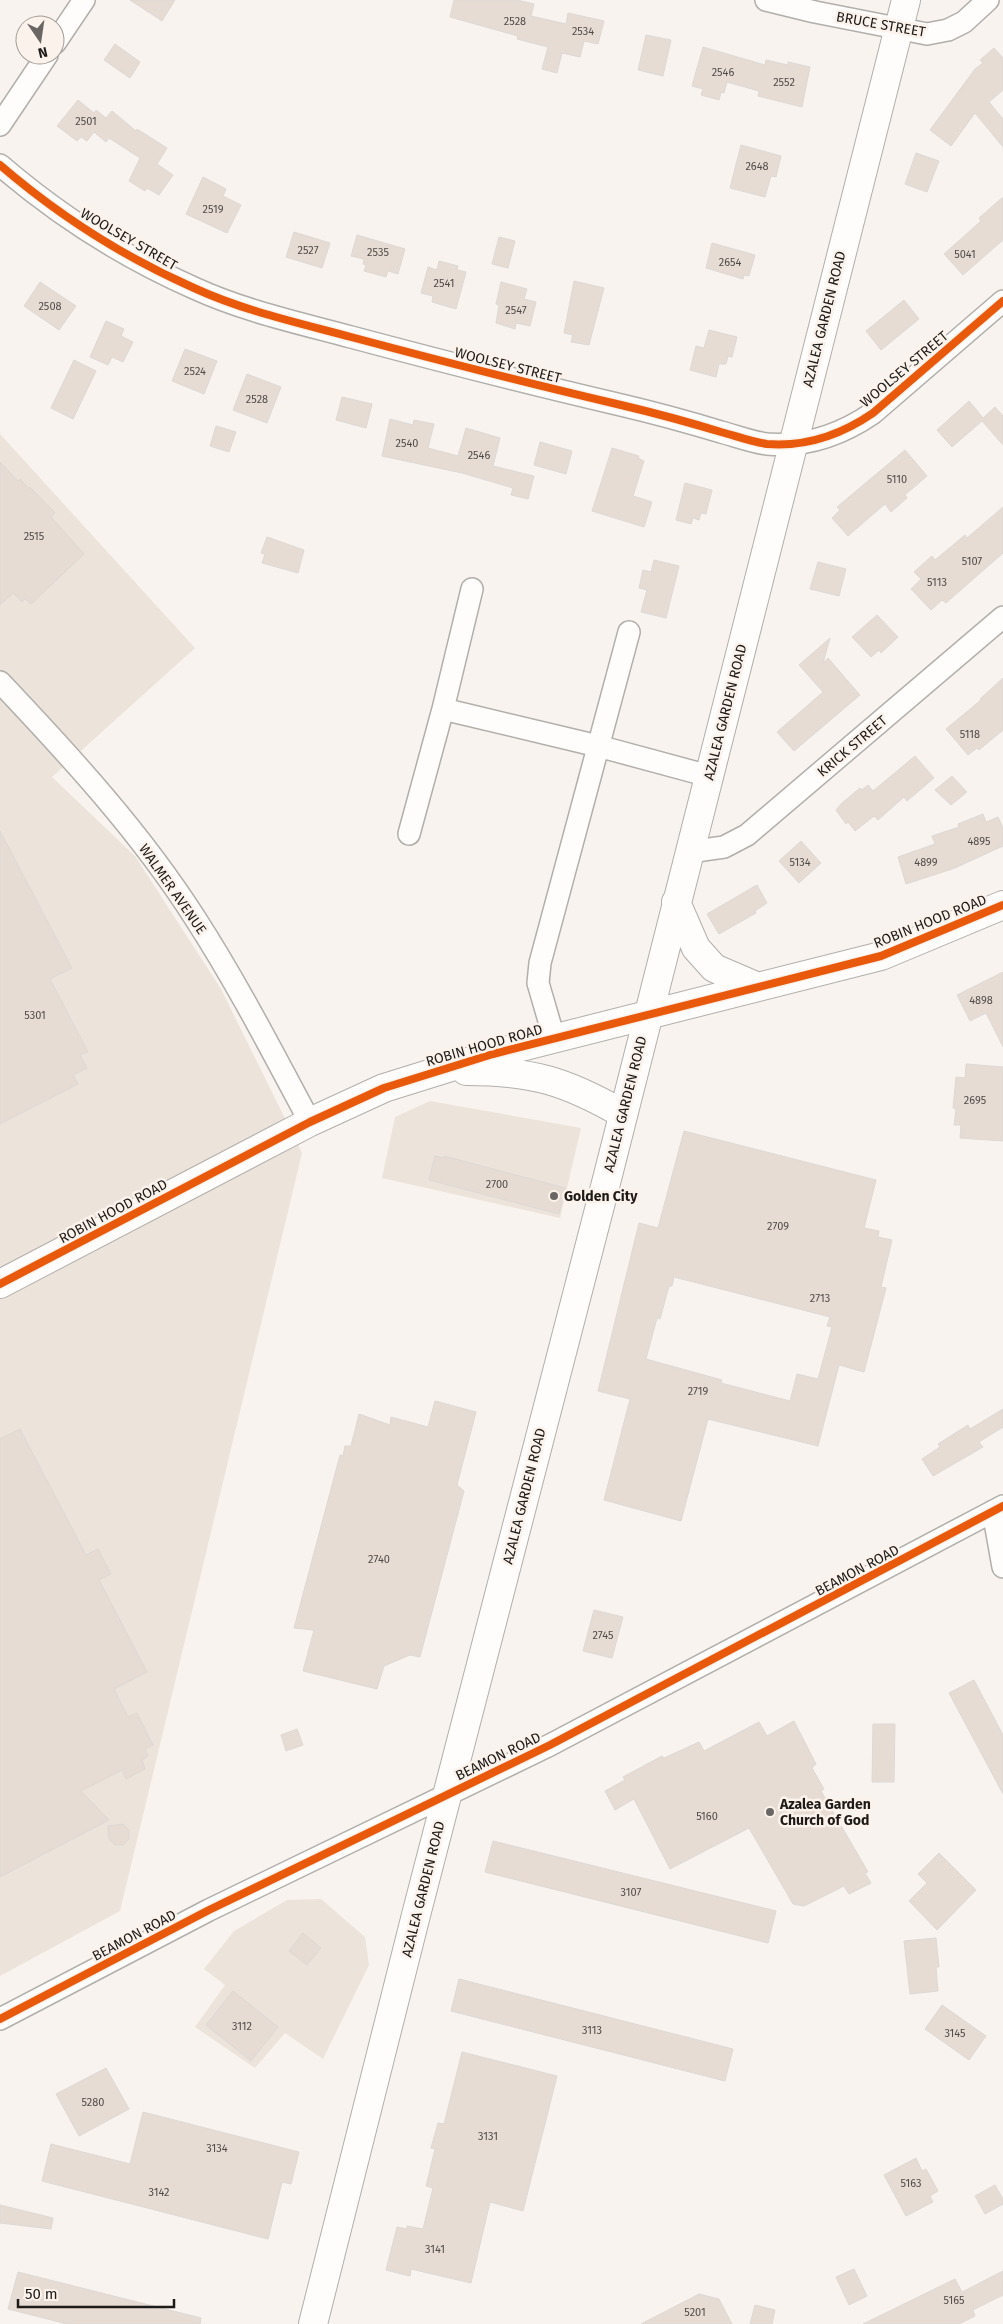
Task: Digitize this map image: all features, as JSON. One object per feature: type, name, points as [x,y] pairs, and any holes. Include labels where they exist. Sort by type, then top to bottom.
[{"type":"main road","name":"AZALEA GARDEN ROAD","points":[[313,2324],[906,0]]},
{"type":"main road","points":[[676,902],[696,948],[714,968],[756,986]]},
{"type":"main road","name":"ROBIN HOOD ROAD","points":[[0,1284],[310,1122],[384,1088],[436,1071],[554,1038],[882,956],[1003,905]]},
{"type":"main road","points":[[436,1071],[506,1071],[527,1074],[561,1083],[591,1096],[623,1114]]},
{"type":"street","points":[[65,28],[84,0]]},
{"type":"street","name":"BRUCE STREET","points":[[766,0],[926,34],[948,30],[964,22],[988,0]]},
{"type":"street","points":[[0,125],[40,65]]},
{"type":"street","name":"WOOLSEY STREET","points":[[0,165],[55,209],[107,243],[156,271],[189,286],[250,309],[488,374],[657,414],[765,444],[793,444],[830,436],[855,426],[873,414],[1003,301]]},
{"type":"street","points":[[408,834],[443,709],[472,589]]},
{"type":"street","name":"KRICK STREET","points":[[689,852],[724,847],[747,835],[1003,617]]},
{"type":"street","points":[[554,1038],[538,983],[540,963],[629,632]]},
{"type":"street","name":"WALMER AVENUE","points":[[0,682],[76,763],[137,838],[194,916],[234,982],[310,1122]]},
{"type":"street","points":[[443,709],[598,746],[708,776]]},
{"type":"street","points":[[998,1509],[1003,1567]]},
{"type":"street","name":"BEAMON ROAD","points":[[0,2019],[209,1910],[559,1741],[998,1509]]},
{"type":"shaded area","points":[[0,434],[195,648],[52,777],[135,856],[221,989],[302,1153],[120,1911],[0,1976]]},
{"type":"shaded area","points":[[430,1101],[581,1128],[560,1218],[382,1178],[395,1117]]},
{"type":"shaded area","points":[[321,1899],[365,1937],[369,1965],[323,2059],[285,2033],[255,2068],[195,2027],[225,1985],[204,1969],[234,1931],[287,1900]]},
{"type":"building","points":[[130,0],[175,0],[162,21]]},
{"type":"building","points":[[454,0],[517,0],[534,4],[531,16],[566,24],[568,13],[604,21],[598,44],[584,41],[580,57],[562,53],[557,73],[542,69],[548,47],[517,39],[518,36],[450,17]]},
{"type":"building","points":[[646,35],[671,40],[663,76],[638,70]]},
{"type":"building","points":[[115,44],[140,62],[130,78],[104,60]]},
{"type":"building","points":[[703,47],[765,65],[766,60],[810,67],[802,107],[758,96],[759,91],[727,82],[724,93],[721,92],[719,100],[701,95],[703,89],[692,86]]},
{"type":"building","points":[[994,48],[1003,58],[1003,90],[989,102],[1003,119],[1003,147],[975,113],[951,146],[930,130],[975,69],[983,63],[980,60]]},
{"type":"building","points":[[78,100],[94,113],[96,110],[106,118],[112,111],[136,131],[137,129],[167,148],[157,164],[173,175],[159,195],[147,188],[145,191],[129,181],[140,158],[109,138],[106,142],[94,132],[87,141],[81,137],[77,141],[57,126]]},
{"type":"building","points":[[741,145],[781,156],[776,177],[771,176],[765,197],[730,188]]},
{"type":"building","points":[[916,153],[939,161],[927,192],[905,184]]},
{"type":"building","points":[[203,177],[226,189],[223,196],[241,205],[227,233],[186,214]]},
{"type":"building","points":[[1003,197],[1003,240],[963,275],[944,254],[981,221],[979,218]]},
{"type":"building","points":[[294,232],[330,243],[322,268],[286,257]]},
{"type":"building","points":[[357,235],[405,249],[398,274],[388,271],[386,277],[364,271],[366,265],[363,264],[364,259],[351,256]]},
{"type":"building","points":[[499,237],[515,241],[508,268],[492,264]]},
{"type":"building","points":[[712,243],[755,255],[749,276],[744,275],[743,279],[706,268]]},
{"type":"building","points":[[439,261],[458,266],[457,270],[466,272],[456,309],[432,302],[433,296],[421,293],[428,267],[437,270]]},
{"type":"building","points":[[574,281],[604,288],[589,345],[571,342],[573,335],[564,333]]},
{"type":"building","points":[[40,282],[76,306],[59,330],[24,306]]},
{"type":"building","points":[[501,282],[527,289],[524,299],[536,302],[530,326],[516,323],[515,329],[496,323],[499,305],[496,304]]},
{"type":"building","points":[[904,300],[919,319],[881,350],[866,331]]},
{"type":"building","points":[[106,321],[124,329],[121,336],[133,342],[123,362],[112,357],[108,365],[90,357]]},
{"type":"building","points":[[709,330],[737,337],[732,357],[728,356],[726,364],[719,364],[716,377],[690,370],[696,346],[704,348]]},
{"type":"building","points":[[185,349],[217,361],[204,394],[172,381]]},
{"type":"building","points":[[74,360],[96,371],[73,419],[51,408]]},
{"type":"building","points":[[247,374],[281,387],[267,423],[233,410]]},
{"type":"building","points":[[342,397],[372,404],[366,428],[336,420]]},
{"type":"building","points":[[969,401],[983,418],[995,407],[1003,416],[1003,445],[982,421],[952,447],[937,430]]},
{"type":"building","points":[[390,419],[413,425],[414,420],[434,424],[428,448],[458,456],[466,428],[500,438],[493,466],[534,476],[528,499],[511,495],[513,488],[462,473],[382,456]]},
{"type":"building","points":[[216,426],[236,432],[229,452],[210,446]]},
{"type":"building","points":[[540,442],[572,451],[566,474],[534,465]]},
{"type":"building","points":[[612,448],[639,456],[638,458],[644,461],[633,496],[652,502],[644,527],[592,511]]},
{"type":"building","points":[[905,450],[927,476],[905,495],[907,498],[891,512],[885,504],[848,536],[832,518],[840,510],[837,507]]},
{"type":"building","points":[[0,462],[18,481],[20,479],[29,489],[30,487],[55,513],[51,517],[84,554],[31,604],[25,599],[22,602],[13,593],[0,605]]},
{"type":"building","points":[[685,483],[712,490],[706,514],[701,513],[699,520],[693,518],[691,524],[676,520]]},
{"type":"building","points":[[1003,507],[1003,553],[946,603],[942,600],[931,610],[911,589],[921,579],[914,572],[932,556],[935,560],[965,535],[967,538]]},
{"type":"building","points":[[267,537],[304,550],[298,573],[262,563],[265,554],[261,553]]},
{"type":"building","points":[[654,560],[679,566],[666,618],[641,612],[647,590],[639,588],[643,570],[651,572]]},
{"type":"building","points":[[818,562],[846,569],[839,596],[810,589]]},
{"type":"building","points":[[877,615],[898,637],[881,653],[879,650],[871,657],[852,637]]},
{"type":"building","points":[[830,638],[823,663],[828,658],[860,695],[794,751],[777,732],[823,692],[799,665]]},
{"type":"building","points":[[1003,678],[1003,730],[979,750],[977,748],[968,755],[946,729],[981,700]]},
{"type":"building","points":[[915,756],[934,778],[907,801],[904,797],[878,820],[874,816],[855,831],[848,822],[846,824],[836,810],[842,803],[860,788],[862,790],[868,785],[873,791]]},
{"type":"building","points":[[952,776],[967,792],[951,805],[935,790]]},
{"type":"building","points":[[983,814],[986,822],[998,817],[1003,828],[1003,846],[955,868],[906,884],[898,857],[935,844],[932,836],[959,827],[958,824]]},
{"type":"building","points":[[0,831],[72,968],[50,979],[88,1052],[80,1055],[87,1068],[73,1075],[78,1084],[0,1124]]},
{"type":"building","points":[[801,841],[821,863],[799,883],[779,861]]},
{"type":"building","points":[[757,885],[767,903],[755,911],[756,913],[719,934],[707,914]]},
{"type":"building","points":[[1003,972],[1003,1047],[986,1013],[970,1021],[957,995]]},
{"type":"building","points":[[966,1064],[1003,1067],[1003,1141],[960,1138],[961,1125],[954,1125],[956,1109],[953,1108],[956,1077],[965,1078]]},
{"type":"building","points":[[684,1131],[876,1180],[864,1228],[879,1231],[878,1237],[892,1240],[881,1287],[886,1288],[864,1372],[839,1365],[818,1446],[708,1419],[681,1521],[604,1500],[630,1399],[598,1391],[639,1223],[658,1228]],"holes":[[[674,1277],[830,1317],[827,1326],[832,1327],[818,1379],[797,1374],[790,1401],[721,1383],[722,1380],[646,1359],[657,1318],[660,1319],[669,1286],[672,1286]]]},
{"type":"building","points":[[435,1156],[444,1158],[444,1156],[565,1188],[559,1214],[429,1180]]},
{"type":"building","points":[[435,1401],[476,1412],[457,1485],[464,1491],[420,1657],[410,1655],[384,1666],[377,1689],[303,1671],[314,1630],[294,1628],[340,1455],[343,1456],[345,1446],[351,1446],[359,1414],[390,1425],[391,1417],[428,1427]]},
{"type":"building","points":[[1003,1409],[1003,1427],[979,1442],[983,1447],[933,1476],[922,1459],[940,1447],[938,1444],[968,1425],[970,1429]]},
{"type":"building","points":[[20,1429],[86,1555],[98,1549],[111,1574],[99,1580],[147,1672],[114,1689],[128,1717],[137,1713],[153,1745],[145,1749],[148,1756],[142,1760],[145,1769],[126,1779],[122,1770],[81,1791],[109,1820],[0,1877],[0,1439]]},
{"type":"building","points":[[594,1610],[623,1617],[612,1658],[583,1651]]},
{"type":"building","points":[[974,1680],[1003,1735],[1003,1794],[949,1693]]},
{"type":"building","points":[[794,1721],[816,1764],[812,1768],[824,1789],[821,1791],[868,1872],[865,1873],[871,1883],[849,1894],[844,1886],[804,1906],[793,1904],[749,1828],[670,1869],[634,1799],[615,1810],[605,1791],[625,1780],[623,1777],[662,1756],[664,1758],[699,1742],[704,1751],[759,1722],[767,1736]]},
{"type":"building","points":[[873,1724],[895,1724],[894,1782],[872,1782]]},
{"type":"building","points":[[297,1729],[303,1745],[286,1751],[281,1735]]},
{"type":"building","points":[[123,1824],[129,1830],[129,1839],[123,1845],[115,1845],[109,1839],[108,1826]]},
{"type":"building","points":[[493,1841],[776,1911],[768,1943],[485,1872]]},
{"type":"building","points":[[939,1853],[976,1890],[937,1930],[909,1901],[927,1883],[918,1874]]},
{"type":"building","points":[[303,1933],[321,1948],[307,1965],[289,1951]]},
{"type":"building","points":[[936,1938],[939,1967],[936,1967],[938,1991],[910,1994],[904,1941]]},
{"type":"building","points":[[459,1979],[733,2049],[725,2081],[451,2011]]},
{"type":"building","points":[[233,1991],[278,2027],[251,2061],[206,2025]]},
{"type":"building","points":[[942,2005],[986,2036],[969,2060],[925,2029]]},
{"type":"building","points":[[462,2052],[557,2076],[523,2211],[490,2202],[471,2283],[411,2269],[410,2276],[386,2270],[397,2227],[407,2229],[407,2226],[423,2229],[433,2188],[426,2186],[435,2149],[431,2148],[438,2123],[444,2124]]},
{"type":"building","points":[[106,2068],[129,2109],[79,2136],[56,2094]]},
{"type":"building","points":[[143,2112],[299,2152],[291,2184],[282,2182],[268,2239],[42,2181],[51,2144],[130,2164]]},
{"type":"building","points":[[916,2158],[922,2171],[926,2169],[938,2191],[930,2196],[933,2202],[906,2216],[884,2175]]},
{"type":"building","points":[[995,2185],[1003,2199],[1003,2204],[985,2214],[975,2196]]},
{"type":"building","points":[[0,2205],[53,2218],[51,2229],[0,2223]]},
{"type":"building","points":[[854,2269],[867,2296],[849,2305],[836,2277]]},
{"type":"building","points":[[1003,2271],[1003,2295],[973,2310],[975,2316],[959,2324],[863,2324],[955,2279],[962,2292]]},
{"type":"building","points":[[18,2272],[201,2318],[200,2324],[67,2324],[8,2309]]},
{"type":"building","points":[[699,2294],[719,2299],[732,2324],[641,2324]]},
{"type":"building","points":[[755,2305],[775,2310],[772,2324],[750,2324]]},
{"type":"cycle path","points":[[0,165],[68,218],[117,249],[168,276],[232,303],[272,316],[385,346],[646,411],[767,444],[795,444],[822,438],[861,421],[873,413],[1003,301]]},
{"type":"cycle path","points":[[0,1284],[310,1122],[384,1088],[493,1054],[881,956],[1003,905]]},
{"type":"cycle path","points":[[0,2019],[209,1910],[550,1745],[1003,1506]]},
{"type":"place","name":"Golden City","points":[[554,1196]]},
{"type":"place","name":"Azalea Garden Church of God","points":[[770,1812]]}]
